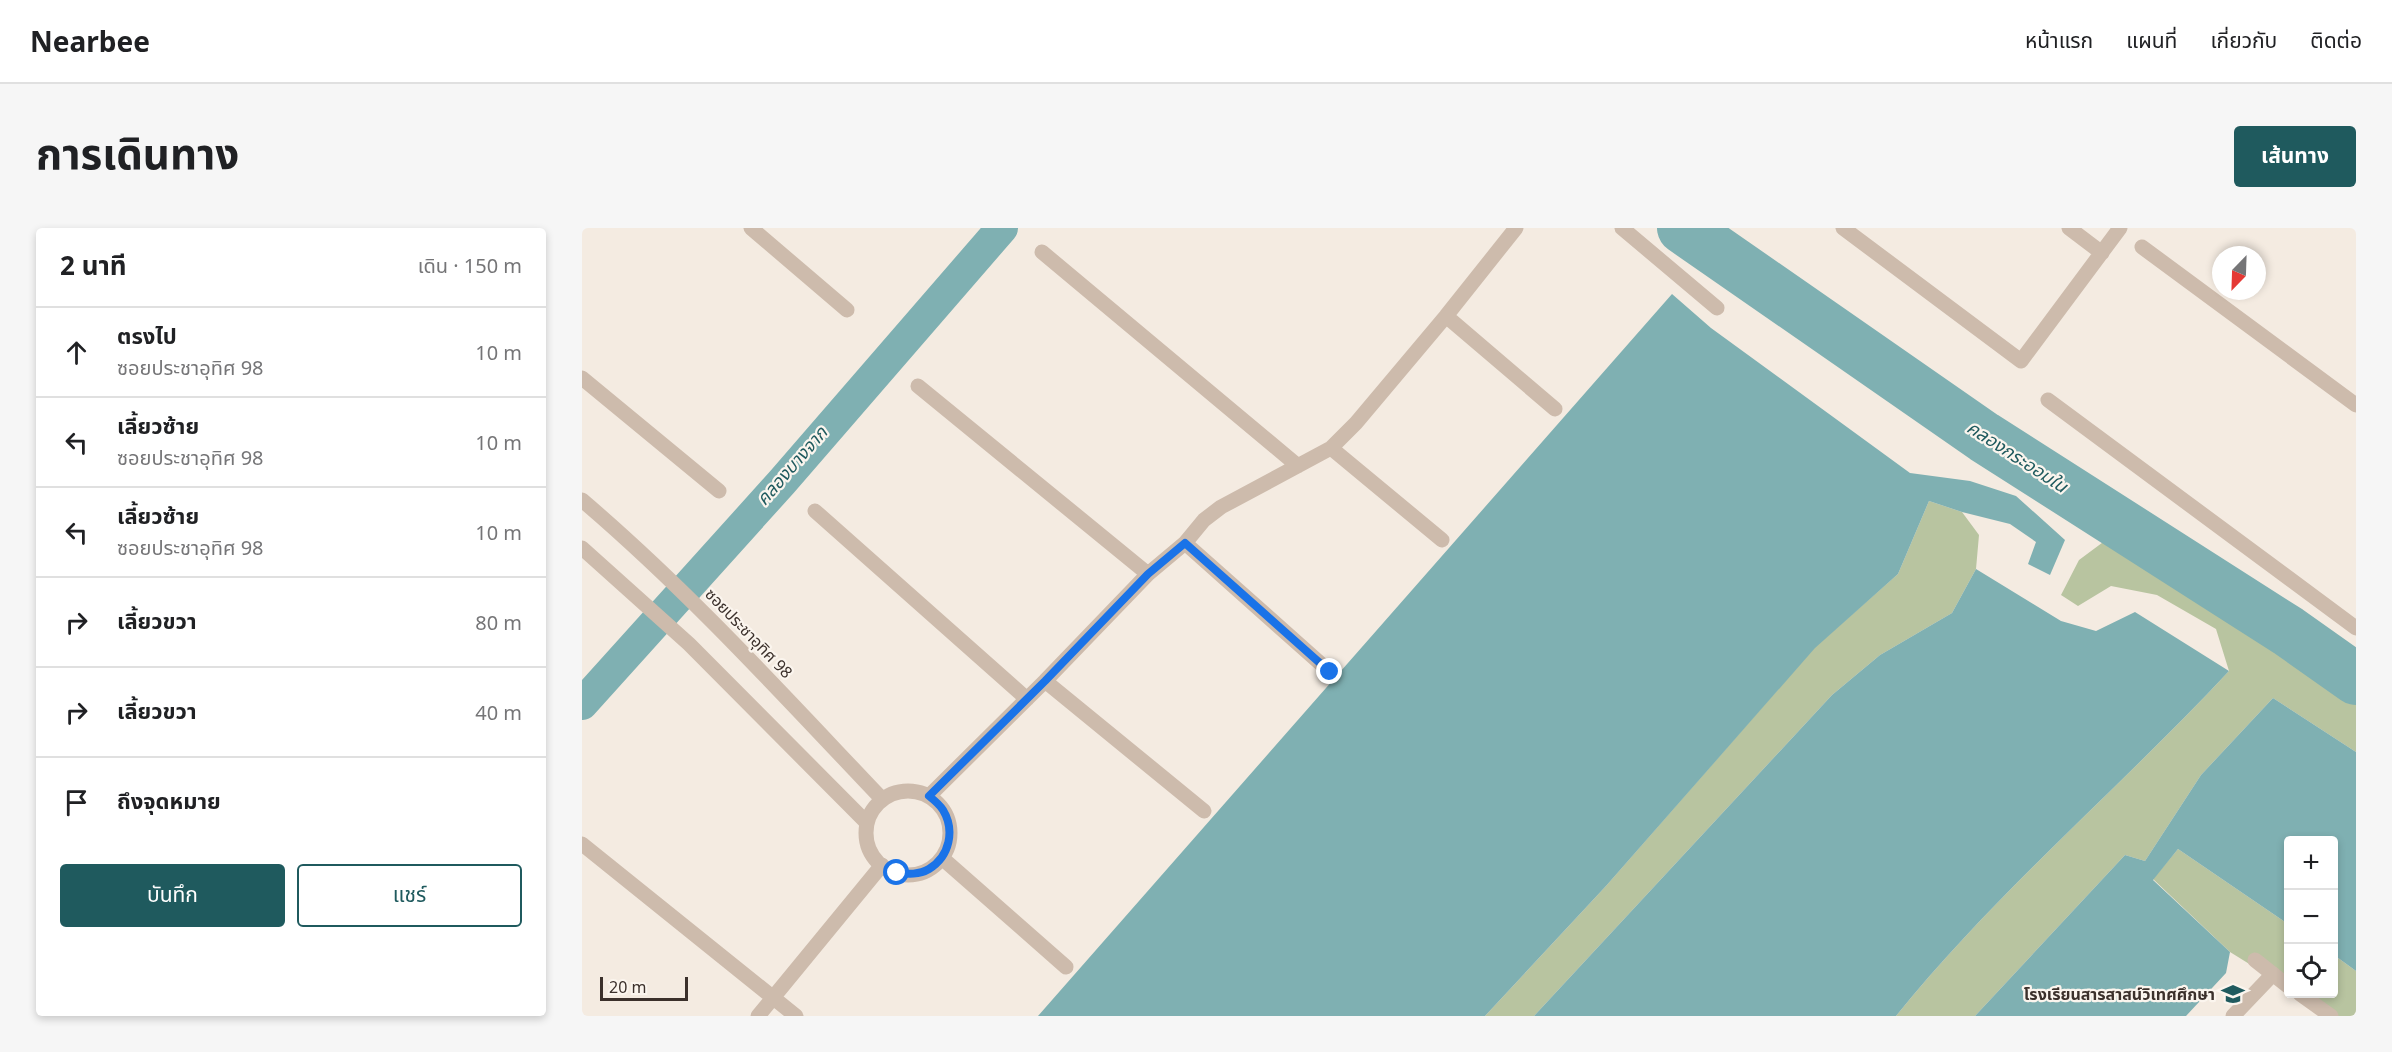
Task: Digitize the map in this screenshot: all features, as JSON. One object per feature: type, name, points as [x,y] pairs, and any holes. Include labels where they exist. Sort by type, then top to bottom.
[{"type":"street","points":[[751,228],[847,310]]},
{"type":"street","points":[[929,796],[1045,681],[1148,574],[1185,543],[1204,520],[1221,507],[1332,448],[1446,316],[1516,228]]},
{"type":"street","points":[[1622,228],[1717,308]]},
{"type":"street","points":[[1843,228],[2021,361],[2120,228]]},
{"type":"street","points":[[2069,228],[2102,253]]},
{"type":"street","points":[[2142,247],[2356,405]]},
{"type":"street","points":[[1042,252],[1298,466]]},
{"type":"street","points":[[1446,316],[1556,409]]},
{"type":"street","points":[[582,378],[719,492]]},
{"type":"street","points":[[918,386],[1148,574]]},
{"type":"street","points":[[2048,400],[2356,628]]},
{"type":"street","points":[[1332,448],[1442,540]]},
{"type":"street","name":"ซอยประชาอุทิศ 98","points":[[582,500],[639,549],[713,620],[882,800]]},
{"type":"street","points":[[815,511],[1027,699]]},
{"type":"street","points":[[1185,543],[1330,672]]},
{"type":"street","points":[[582,548],[689,644],[867,823]]},
{"type":"street","points":[[1045,681],[1204,811]]},
{"type":"street","points":[[912,791],[929,796],[942,808],[949,824],[949,842],[942,858],[929,869],[913,874],[897,873],[882,865],[871,853],[866,837],[867,823],[872,810],[882,800],[895,793],[912,791]]},
{"type":"street","points":[[582,844],[796,1016]]},
{"type":"street","points":[[942,858],[1066,967]]},
{"type":"street","points":[[758,1016],[882,865]]},
{"type":"street","points":[[2255,960],[2284,982]]},
{"type":"street","points":[[2234,1016],[2273,974]]},
{"type":"street","points":[[2307,998],[2331,1016]]},
{"type":"green space","points":[[1929,501],[1962,512],[1979,535],[1976,569],[1952,613],[1880,655],[1832,695],[1534,1016],[1485,1016],[1606,886],[1815,647],[1898,574]]},
{"type":"green space","points":[[2114,534],[2299,651],[2356,691],[2356,752],[2273,698],[2201,775],[2145,861],[2125,855],[1975,1016],[1896,1016],[1975,926],[2229,671],[2216,629],[2157,595],[2111,586],[2078,606],[2061,595],[2079,560]]},
{"type":"green space","points":[[2178,849],[2284,921],[2284,986],[2230,952],[2153,879]]},
{"type":"green space","points":[[2338,958],[2356,971],[2356,1016],[2333,1016],[2304,998],[2338,998]]},
{"type":"water","points":[[1672,294],[1711,328],[1910,473],[1970,481],[2016,496],[2065,540],[2050,575],[2028,564],[2036,542],[2010,524],[1929,501],[1898,574],[1815,648],[1606,886],[1485,1016],[1038,1016]]},
{"type":"water","points":[[1976,569],[2061,621],[2096,631],[2135,612],[2229,671],[1975,926],[1896,1016],[1534,1016],[1832,695],[1880,655],[1952,613]]},
{"type":"water","points":[[2273,698],[2356,752],[2356,971],[2338,958],[2338,836],[2284,836],[2284,921],[2178,849],[2153,880],[2230,952],[2226,973],[2186,1016],[1975,1016],[2125,855],[2145,861],[2201,775]]},
{"type":"waterway","name":"คลองบางจาก","points":[[582,704],[782,482],[1002,228]]},
{"type":"waterway","name":"คลองกระออมใน","points":[[1683,228],[1984,437],[2288,631],[2356,679]]},
{"type":"place","name":"โรงเรียนสารสาสน์วิเทศศึกษา","points":[[2233,994]]},
{"type":"route","points":[[897,873],[913,874],[929,869],[942,858],[949,842],[949,824],[942,808],[929,796],[1045,681],[1148,574],[1185,543],[1330,672]]}]
